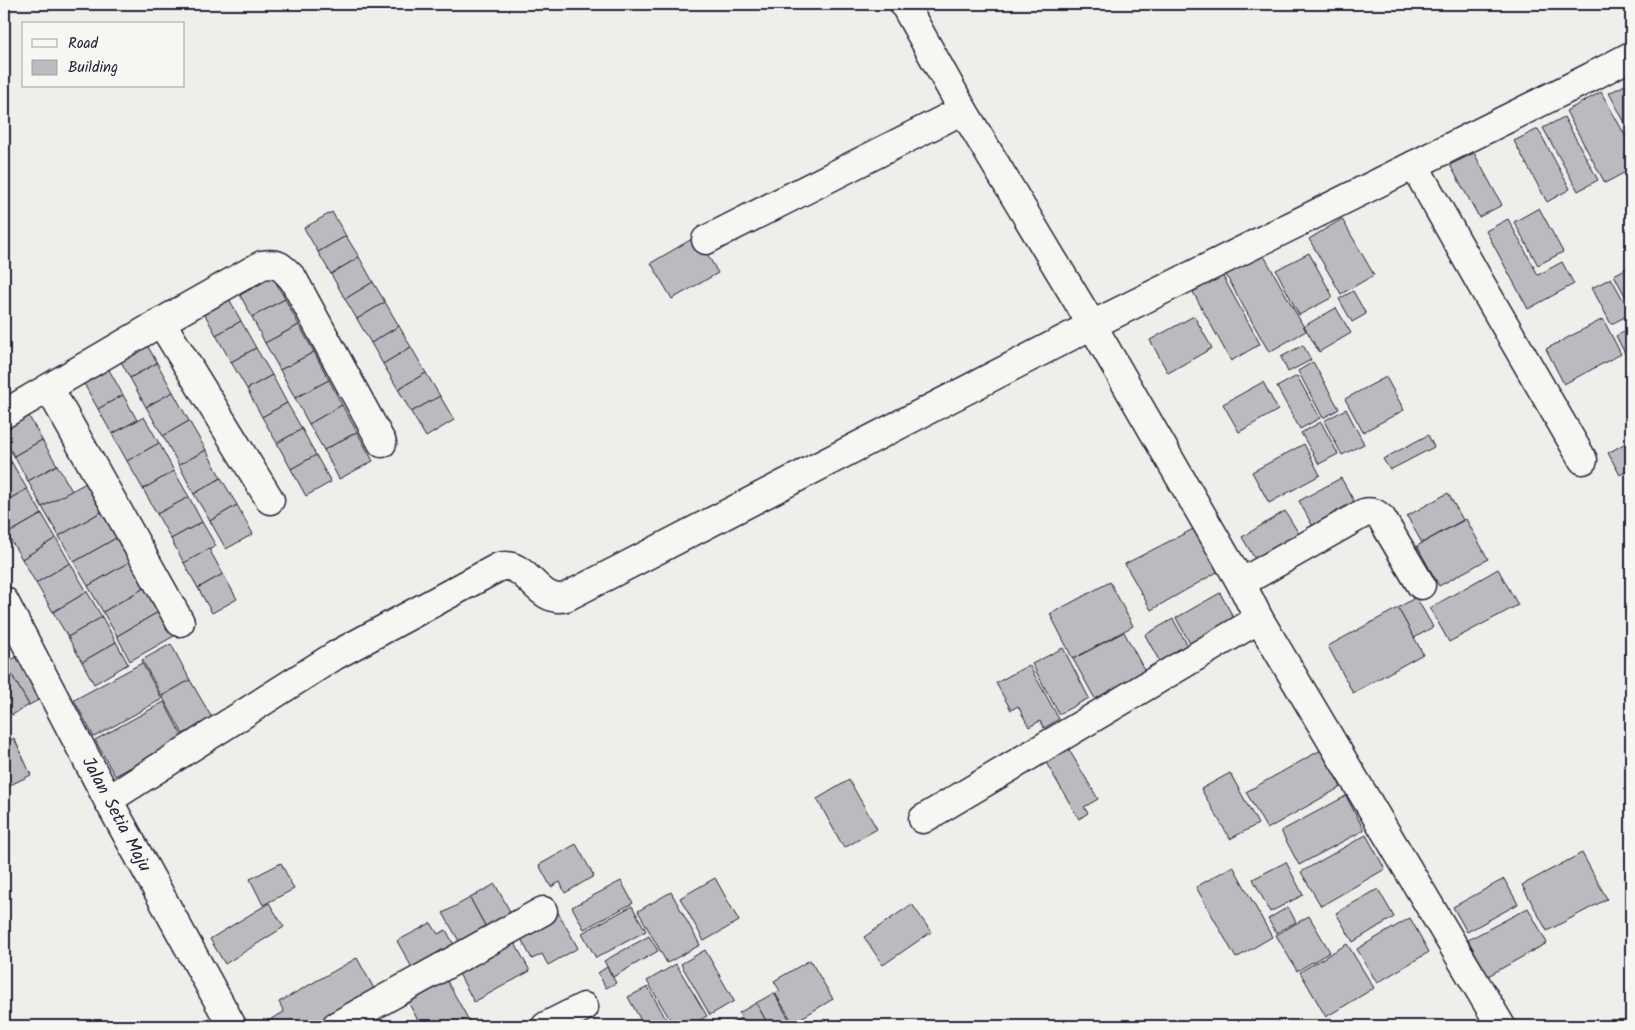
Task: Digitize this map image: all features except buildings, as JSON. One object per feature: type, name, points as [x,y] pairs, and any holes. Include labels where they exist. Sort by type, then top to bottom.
[{"type":"street","points":[[904,4],[963,110],[1092,324],[1242,583],[1259,619],[1501,1026]]},
{"type":"street","points":[[108,800],[336,655],[498,567],[510,566],[516,568],[550,596],[559,599],[566,598],[1092,324],[1631,56]]},
{"type":"street","points":[[706,240],[963,110]]},
{"type":"street","points":[[1414,165],[1480,284],[1583,460]]},
{"type":"street","points":[[4,414],[161,322],[262,266],[272,264],[282,266],[293,279],[382,443]]},
{"type":"street","points":[[161,322],[270,500]]},
{"type":"street","points":[[49,388],[180,622]]},
{"type":"street","points":[[1242,583],[1368,512],[1375,513],[1382,520],[1421,585]]},
{"type":"street","name":"Jalan Setia Maju","points":[[4,601],[108,800],[232,1026]]},
{"type":"street","points":[[923,819],[1259,619]]},
{"type":"street","points":[[336,1026],[543,911]]},
{"type":"street","points":[[546,1026],[584,1007]]}]
